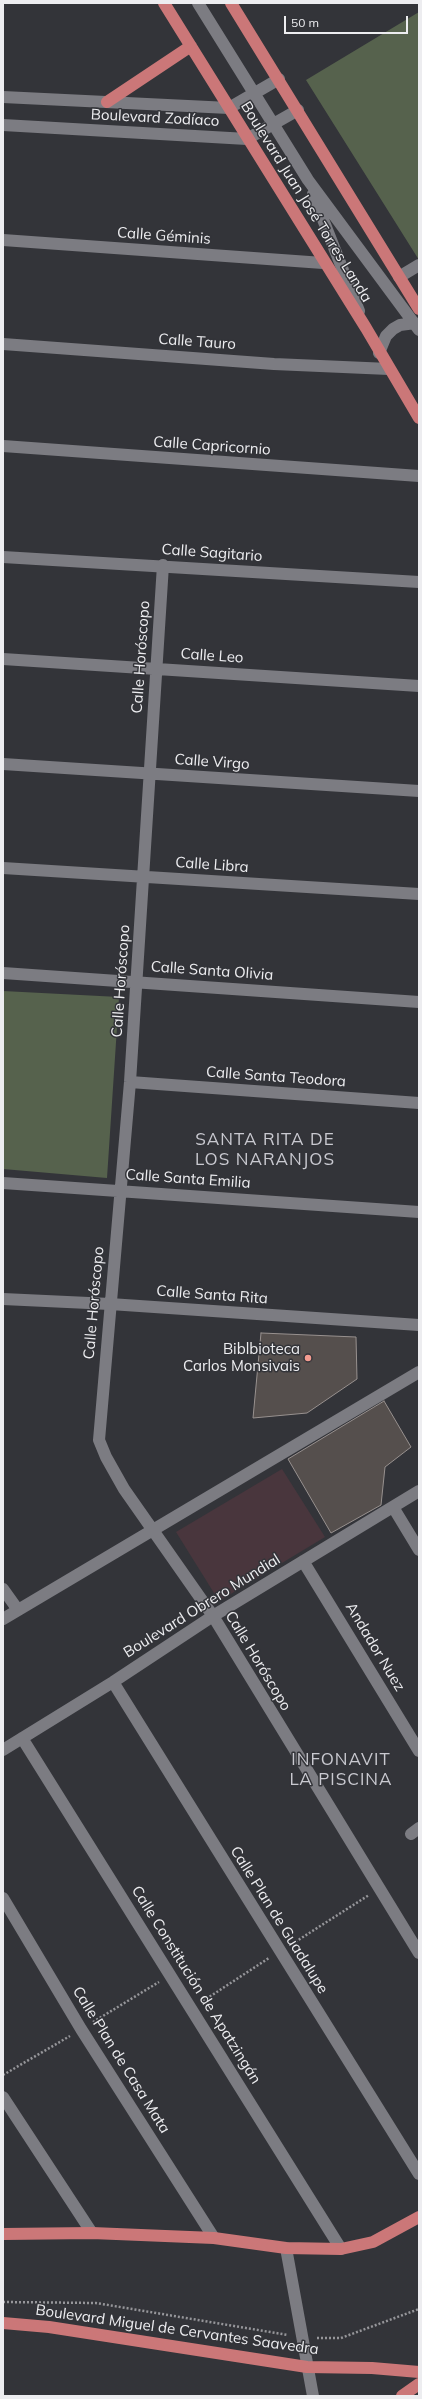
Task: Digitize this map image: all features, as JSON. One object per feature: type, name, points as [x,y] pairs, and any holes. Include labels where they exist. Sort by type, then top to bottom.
[{"type":"main road","name":"Boulevard Juan José Torres Landa","points":[[164,3],[324,263],[366,328],[379,353],[419,418]]},
{"type":"main road","points":[[231,3],[419,309]]},
{"type":"main road","points":[[107,102],[191,46]]},
{"type":"main road","points":[[3,2234],[92,2234],[214,2238],[286,2248],[341,2249],[373,2242],[419,2217]]},
{"type":"main road","name":"Boulevard Miguel de Cervantes Saavedra","points":[[3,2323],[49,2326],[307,2367],[372,2368],[419,2372]]},
{"type":"main road","points":[[402,2396],[419,2384]]},
{"type":"street","points":[[198,3],[273,126],[308,180],[417,326]]},
{"type":"street","name":"Boulevard Zodíaco","points":[[3,97],[229,108],[279,80]]},
{"type":"street","name":"Boulevard Zodíaco","points":[[3,125],[247,139],[273,126],[298,110]]},
{"type":"street","points":[[308,180],[366,328]]},
{"type":"street","name":"Calle Géminis","points":[[3,240],[324,263]]},
{"type":"street","points":[[399,277],[419,265]]},
{"type":"street","points":[[379,353],[386,336],[393,329],[400,325],[417,326]]},
{"type":"street","name":"Calle Tauro","points":[[3,344],[274,364],[389,369]]},
{"type":"street","name":"Calle Capricornio","points":[[3,446],[419,476]]},
{"type":"street","name":"Calle Sagitario","points":[[3,557],[419,582]]},
{"type":"street","name":"Calle Horóscopo","points":[[164,566],[130,1082],[99,1440],[106,1457],[124,1489],[213,1616],[419,1953]]},
{"type":"street","name":"Calle Leo","points":[[3,659],[419,686]]},
{"type":"street","name":"Calle Virgo","points":[[3,764],[419,791]]},
{"type":"street","name":"Calle Libra","points":[[3,868],[419,894]]},
{"type":"street","name":"Calle Santa Olivia","points":[[3,973],[137,981],[419,1002]]},
{"type":"street","name":"Calle Santa Teodora","points":[[130,1082],[419,1103]]},
{"type":"street","name":"Calle Santa Emilia","points":[[3,1183],[419,1212]]},
{"type":"street","name":"Calle Santa Rita","points":[[3,1299],[110,1304],[419,1325]]},
{"type":"street","points":[[3,1619],[152,1529],[419,1372]]},
{"type":"street","name":"Boulevard Obrero Mundial","points":[[3,1750],[113,1682],[213,1616],[419,1491]]},
{"type":"street","points":[[393,1507],[419,1550]]},
{"type":"street","name":"Andador Nuez","points":[[303,1561],[419,1750]]},
{"type":"street","points":[[3,1589],[18,1610]]},
{"type":"street","name":"Calle Plan de Guadalupe","points":[[113,1682],[419,2174]]},
{"type":"street","name":"Calle Constitución de Apatzingán","points":[[22,1738],[341,2249]]},
{"type":"street","name":"Calle Plan de Casa Mata","points":[[3,1898],[81,2029],[214,2238]]},
{"type":"street","points":[[3,2097],[92,2234]]},
{"type":"street","points":[[286,2248],[301,2337],[313,2396]]},
{"type":"path","points":[[3,2302],[96,2303],[301,2337],[341,2338],[419,2309]]},
{"type":"shaded area","points":[[282,1469],[325,1537],[219,1601],[176,1532]]},
{"type":"green space","points":[[419,12],[419,260],[306,80]]},
{"type":"green space","points":[[3,991],[119,997],[107,1178],[3,1169]]},
{"type":"building","name":"Biblbioteca Carlos Monsivais","points":[[261,1333],[356,1337],[357,1379],[307,1413],[253,1418]]},
{"type":"building","points":[[384,1401],[411,1447],[385,1467],[381,1505],[331,1533],[288,1459]]},
{"type":"place","name":"Biblbioteca Carlos Monsivais","points":[[308,1358]]},
{"type":"district","name":"SANTA RITA DE LOS NARANJOS","points":[[265,1150]]},
{"type":"district","name":"INFONAVIT LA PISCINA","points":[[341,1770]]}]
